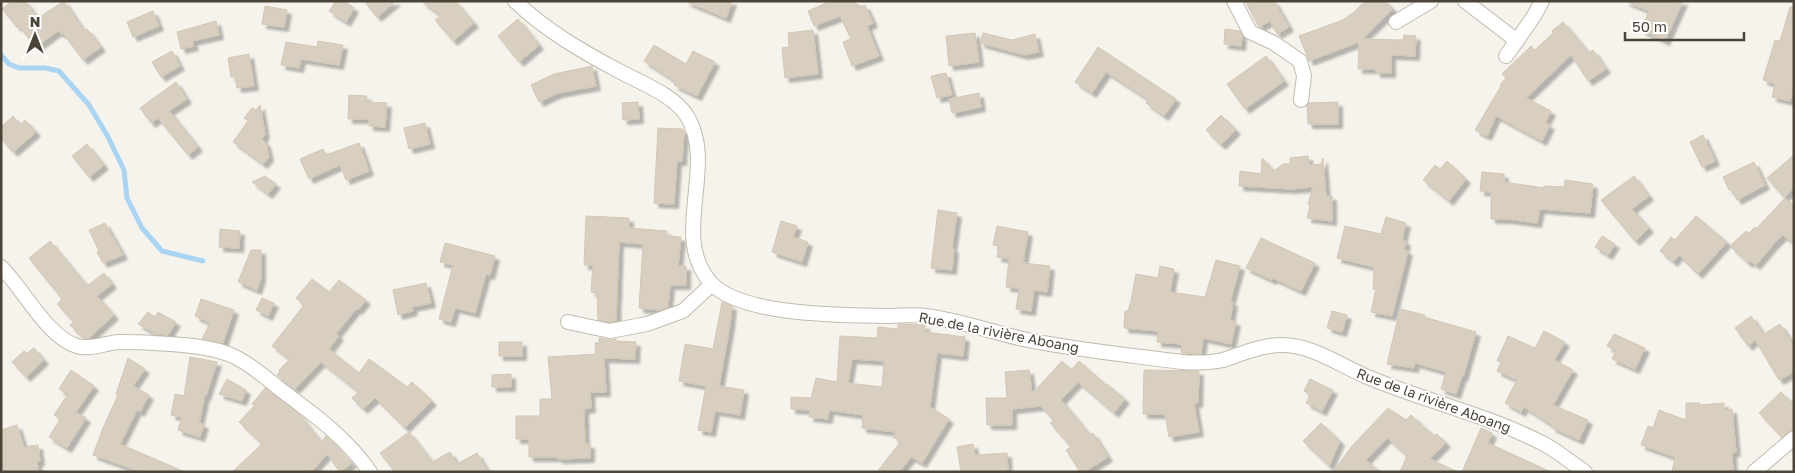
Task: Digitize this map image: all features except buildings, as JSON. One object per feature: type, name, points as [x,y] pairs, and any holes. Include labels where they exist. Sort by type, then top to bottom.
[{"type":"street","name":"Rue de la rivière Aboang","points":[[515,1],[562,37],[619,71],[677,102],[687,115],[695,131],[699,151],[694,226],[695,252],[701,269],[712,284],[726,294],[760,306],[840,315],[925,316],[1025,339],[1203,364],[1269,346],[1282,345],[1301,348],[1317,353],[1368,378],[1454,409],[1488,418],[1546,445],[1584,472]]},
{"type":"street","points":[[1234,1],[1250,32],[1274,43],[1300,61],[1304,76],[1302,100]]},
{"type":"street","points":[[1396,22],[1430,1]]},
{"type":"street","points":[[1465,1],[1517,41]]},
{"type":"street","points":[[1506,56],[1542,1]]},
{"type":"street","points":[[1,268],[10,276],[41,316],[60,336],[76,345],[90,347],[117,342],[152,342],[211,350],[234,356],[253,368],[333,430],[370,472]]},
{"type":"street","points":[[568,322],[610,331],[646,324],[683,311],[712,284]]},
{"type":"street","points":[[1754,472],[1794,438]]},
{"type":"waterway","points":[[1,55],[9,64],[19,68],[45,68],[59,71],[89,105],[107,135],[124,170],[127,198],[142,228],[162,251],[203,261]]}]
